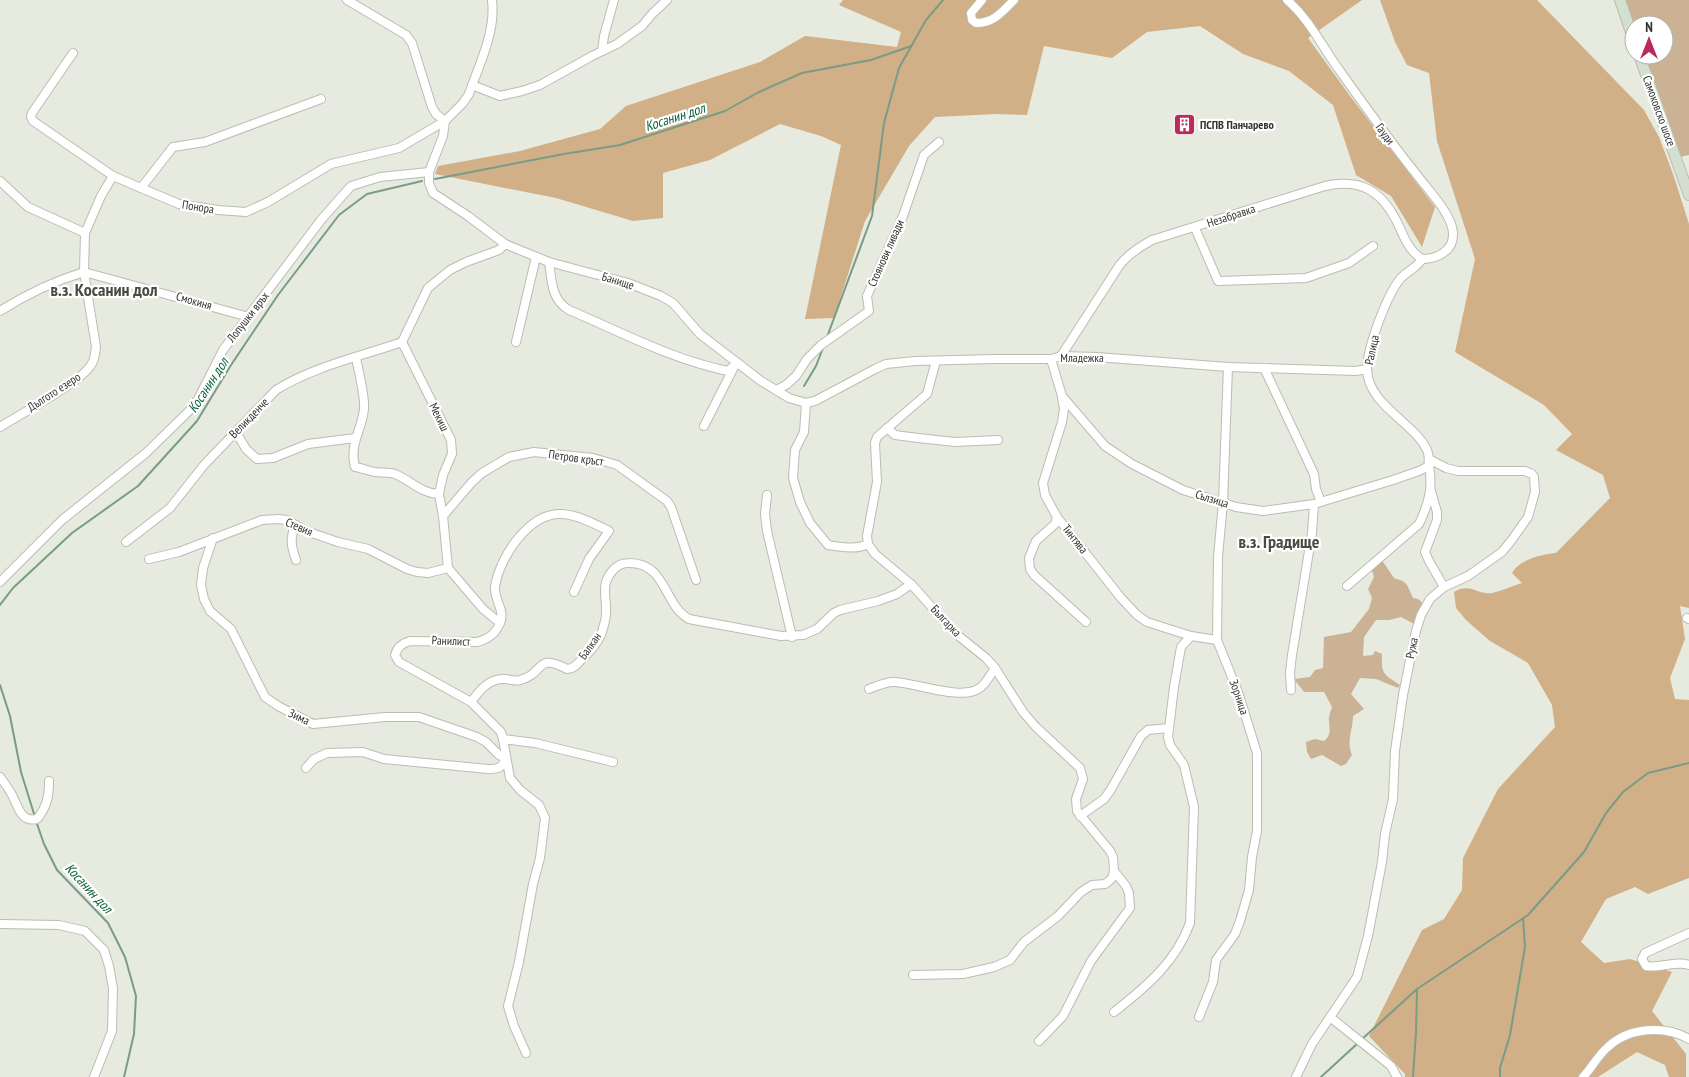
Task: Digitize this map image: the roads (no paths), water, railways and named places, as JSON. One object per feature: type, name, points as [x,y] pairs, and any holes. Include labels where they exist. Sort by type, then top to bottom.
[{"type":"main road","points":[[1620,0],[1625,15]]},
{"type":"main road","name":"Самоковско шосе","points":[[1643,65],[1689,195]]},
{"type":"street","points":[[347,0],[406,35],[412,42],[432,107],[436,114],[445,121],[443,136],[429,172]]},
{"type":"street","name":"Понора","points":[[73,53],[32,113],[31,117],[33,120],[113,176],[180,204],[246,212],[268,202],[330,164],[399,148],[445,121],[463,103],[472,85],[490,32],[493,12],[492,0]]},
{"type":"street","points":[[602,51],[614,0]]},
{"type":"street","points":[[472,85],[496,96],[522,92],[540,85],[618,44],[642,26],[653,12],[667,0]]},
{"type":"street","points":[[982,0],[971,13],[972,20],[976,23],[996,18],[1014,0]]},
{"type":"street","name":"Гауди","points":[[1287,0],[1302,16],[1376,122],[1440,206],[1451,225],[1452,243],[1447,250],[1430,259],[1422,259]]},
{"type":"street","points":[[141,188],[173,147],[205,142],[321,99]]},
{"type":"street","name":"Стоянови ливади","points":[[776,390],[786,385],[796,376],[807,359],[821,345],[869,311],[867,296],[903,216],[924,156],[939,142]]},
{"type":"street","name":"Банище","points":[[429,172],[429,183],[433,193],[505,244],[549,262],[628,283],[661,296],[673,303],[700,334],[761,382],[789,398],[806,403]]},
{"type":"street","name":"Лопушки връх","points":[[0,582],[62,520],[146,453],[176,425],[198,399],[223,350],[321,220],[351,186],[380,177],[429,172]]},
{"type":"street","name":"Дългото езеро","points":[[0,427],[66,386],[91,366],[96,352],[96,336],[84,272],[85,233],[101,196],[113,176]]},
{"type":"street","points":[[0,181],[28,208],[85,233]]},
{"type":"street","name":"Незабравка","points":[[1061,356],[1126,257],[1139,247],[1152,240],[1325,186],[1352,183],[1370,191],[1387,204],[1409,247],[1422,259]]},
{"type":"street","points":[[1195,228],[1218,281],[1306,278],[1349,263],[1373,246]]},
{"type":"street","points":[[402,342],[428,288],[450,270],[499,250],[505,244]]},
{"type":"street","points":[[516,342],[536,257]]},
{"type":"street","name":"Ралица","points":[[1422,259],[1419,265],[1402,277],[1395,286],[1373,338],[1367,369],[1371,385],[1376,393],[1421,442],[1427,451],[1429,462]]},
{"type":"street","points":[[549,262],[555,298],[569,310],[644,343],[709,367],[728,371],[736,363]]},
{"type":"street","points":[[0,311],[34,291],[84,272]]},
{"type":"street","name":"Смокиня","points":[[84,272],[249,317]]},
{"type":"street","name":"Великденче","points":[[126,542],[170,508],[204,465],[276,390],[319,369],[402,342]]},
{"type":"street","name":"Мекиш","points":[[402,342],[451,440],[452,454],[443,475],[439,494],[448,568]]},
{"type":"street","name":"Младежка","points":[[806,403],[815,401],[886,364],[915,361],[1051,359],[1061,356],[1264,368],[1356,371],[1367,369]]},
{"type":"street","points":[[356,358],[364,406],[352,456],[355,467],[375,472],[393,473],[407,480],[415,487],[430,493],[439,494]]},
{"type":"street","name":"Сълзица","points":[[1051,359],[1062,396],[1105,446],[1132,464],[1183,490],[1236,507],[1263,511],[1318,503],[1419,471],[1429,462]]},
{"type":"street","points":[[806,403],[804,432],[795,450],[793,478],[800,502],[810,523],[828,545],[864,546],[868,544],[867,536],[877,482],[875,443],[877,438],[887,428],[927,394],[936,361]]},
{"type":"street","points":[[704,426],[736,363]]},
{"type":"street","name":"Зорница","points":[[1199,1016],[1213,982],[1216,960],[1235,934],[1240,920],[1249,890],[1257,831],[1257,753],[1238,692],[1217,640],[1218,557],[1223,502],[1228,366]]},
{"type":"street","points":[[1264,368],[1314,474],[1318,503],[1292,655],[1290,672],[1291,690]]},
{"type":"street","name":"Тинтява","points":[[1062,396],[1064,403],[1063,416],[1043,483],[1046,495],[1057,517],[1121,598],[1137,615],[1147,622],[1191,636],[1217,640]]},
{"type":"street","points":[[887,428],[895,435],[918,438],[955,442],[998,440]]},
{"type":"street","points":[[236,432],[246,449],[257,459],[273,458],[308,444],[355,438]]},
{"type":"street","name":"Петров кръст","points":[[443,516],[477,477],[509,457],[534,452],[593,458],[617,465],[667,501],[671,507],[696,580]]},
{"type":"street","points":[[1347,586],[1419,524],[1425,513],[1431,491],[1429,462]]},
{"type":"street","name":"Ружа","points":[[1296,1077],[1312,1044],[1357,977],[1371,925],[1385,834],[1393,798],[1395,751],[1403,695],[1416,631],[1426,604],[1444,587],[1468,576],[1502,552],[1528,517],[1535,492],[1534,477],[1525,470],[1458,471],[1429,462]]},
{"type":"street","points":[[1431,491],[1437,512],[1437,520],[1425,552],[1444,587]]},
{"type":"street","points":[[767,495],[765,514],[792,637],[810,633],[840,610],[878,601],[896,594],[911,584]]},
{"type":"street","points":[[448,568],[483,609],[500,623],[502,614],[495,594],[499,569],[522,532],[542,519],[560,514],[576,517],[609,531],[589,559],[574,592]]},
{"type":"street","points":[[1057,517],[1055,524],[1036,541],[1029,558],[1030,569],[1034,575],[1086,622]]},
{"type":"street","name":"Стевия","points":[[149,559],[180,552],[213,538],[270,519],[288,520],[306,531],[338,542],[368,549],[407,569],[417,572],[428,573],[448,568]]},
{"type":"street","points":[[295,524],[291,547],[296,560]]},
{"type":"street","name":"Зима","points":[[213,538],[203,568],[201,584],[204,599],[210,611],[231,629],[265,697],[313,724],[419,717],[477,737],[486,742],[498,755],[506,758]]},
{"type":"street","name":"Българка","points":[[868,544],[875,554],[911,584],[956,633],[981,653],[995,668],[1023,712],[1036,727],[1080,768],[1083,779],[1076,799],[1076,807],[1080,816]]},
{"type":"street","name":"Балкан","points":[[472,702],[487,684],[496,680],[521,680],[546,662],[553,662],[567,669],[574,668],[586,656],[601,635],[606,613],[606,583],[614,568],[623,563],[641,565],[652,571],[658,577],[681,614],[689,619],[792,637]]},
{"type":"street","name":"Ранилист","points":[[472,702],[399,662],[395,655],[396,651],[403,643],[410,641],[477,642],[495,633],[500,623]]},
{"type":"street","points":[[1114,1012],[1153,981],[1173,957],[1186,934],[1190,922],[1194,807],[1184,765],[1170,745],[1168,738],[1181,647],[1191,636]]},
{"type":"street","points":[[869,689],[892,682],[963,693],[980,688],[995,668]]},
{"type":"street","points":[[472,702],[501,732],[504,739],[510,778],[520,790],[538,805],[545,818],[540,858],[508,1006],[514,1026],[526,1053]]},
{"type":"street","points":[[913,975],[963,974],[994,967],[1010,960],[1024,942],[1058,916],[1081,892],[1092,885],[1105,884],[1109,881],[1114,871],[1113,857],[1080,816],[1104,798],[1141,736],[1148,730],[1169,728]]},
{"type":"street","points":[[504,739],[535,743],[613,762]]},
{"type":"street","points":[[306,768],[314,759],[327,753],[363,752],[384,759],[488,769],[498,769],[503,766],[506,758]]},
{"type":"street","points":[[0,776],[27,820],[37,819],[46,806],[49,796],[49,780]]},
{"type":"street","points":[[1039,1041],[1064,1016],[1091,961],[1130,908],[1129,893],[1126,886],[1114,871]]},
{"type":"street","points":[[0,924],[59,925],[85,931],[104,950],[113,988],[112,1031],[94,1077]]},
{"type":"street","points":[[1689,933],[1644,953],[1642,959],[1646,966],[1682,962],[1689,965]]},
{"type":"street","points":[[1330,1017],[1391,1066],[1397,1077]]},
{"type":"street","points":[[1583,1077],[1608,1047],[1626,1036],[1649,1030],[1677,1034],[1689,1039]]},
{"type":"waterway","points":[[827,337],[872,216],[884,123],[899,68],[926,20],[943,0]]},
{"type":"waterway","name":"Косанин дол","points":[[435,179],[620,145],[725,111],[759,92],[802,73],[871,60],[911,46]]},
{"type":"waterway","name":"Косанин дол","points":[[0,605],[13,588],[72,533],[138,486],[197,421],[231,365],[278,295],[339,215],[367,194],[422,181]]},
{"type":"waterway","points":[[804,386],[816,366],[823,348]]},
{"type":"waterway","name":"Косанин дол","points":[[0,685],[10,716],[21,772],[35,817]]},
{"type":"waterway","points":[[1361,1040],[1417,989],[1528,915],[1584,852],[1606,813],[1623,792],[1648,773],[1689,763]]},
{"type":"waterway","name":"Косанин дол","points":[[36,821],[44,844],[57,870],[108,923],[125,957],[136,996],[134,1034],[124,1077]]},
{"type":"waterway","points":[[1500,1077],[1500,1068],[1510,1035],[1525,947],[1523,918]]},
{"type":"waterway","points":[[1413,1077],[1417,990]]},
{"type":"waterway","points":[[1321,1077],[1358,1043]]},
{"type":"place","name":"ПСПВ Панчарево","points":[[1184,125]]},
{"type":"district","name":"в.з. Косанин дол","points":[[104,290]]},
{"type":"district","name":"в.з. Градище","points":[[1279,542]]}]
